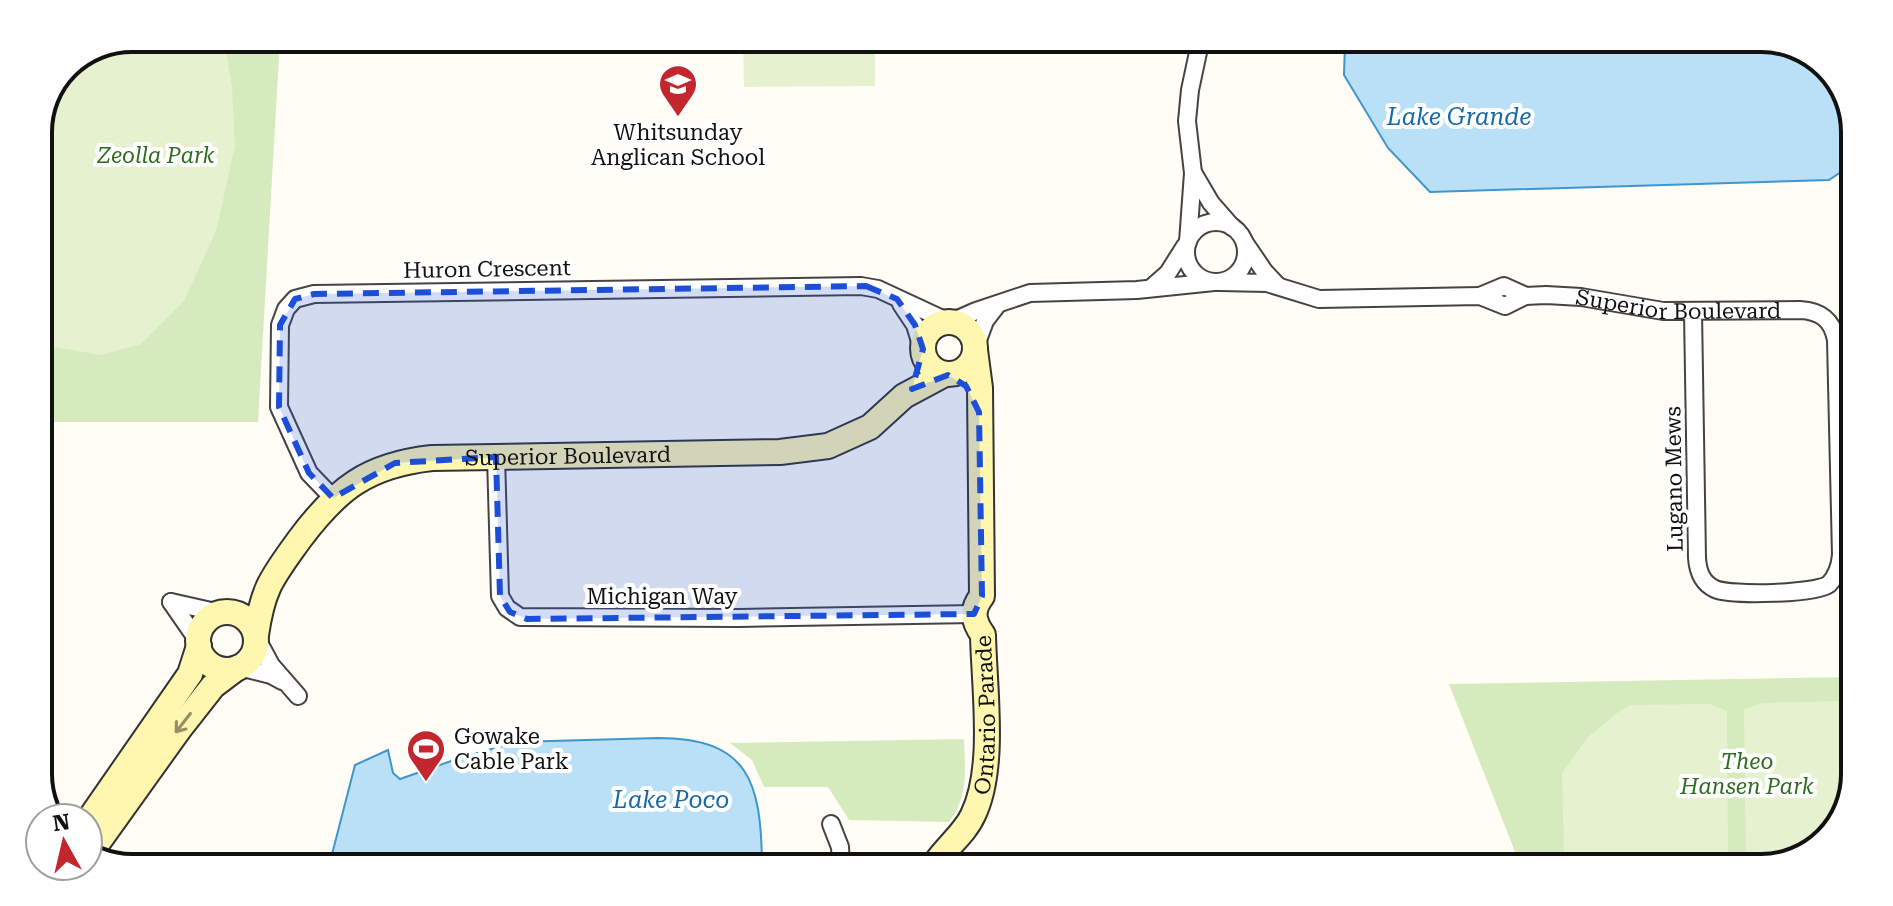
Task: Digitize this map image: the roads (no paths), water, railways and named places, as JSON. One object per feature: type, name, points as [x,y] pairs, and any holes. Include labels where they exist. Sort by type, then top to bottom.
[{"type":"street","points":[[1198,52],[1187,121],[1193,173],[1186,255],[1193,272],[1202,279],[1217,282],[1237,274],[1244,264],[1244,241]]},
{"type":"street","points":[[1193,173],[1211,203],[1278,286]]},
{"type":"street","points":[[1151,288],[1172,268],[1197,228],[1208,223],[1232,227]]},
{"type":"street","name":"Superior Boulevard","points":[[950,322],[1040,292],[1250,281],[1319,299],[1480,296],[1502,286],[1526,296],[1567,296],[1650,310],[1800,310],[1813,311],[1827,320]]},
{"type":"street","name":"Huron Crescent","points":[[333,498],[309,473],[279,407],[280,325],[286,309],[295,299],[314,294],[853,286],[873,287],[950,322]]},
{"type":"street","points":[[897,299],[915,325],[927,363],[935,371],[947,374],[966,386],[979,412]]},
{"type":"street","points":[[947,374],[966,368],[985,321],[998,304]]},
{"type":"street","name":"Lugano Mews","points":[[1693,312],[1697,563],[1700,574],[1708,584],[1716,590],[1730,592],[1817,590],[1831,582],[1839,568],[1837,343],[1834,329],[1827,320]]},
{"type":"street","points":[[922,349],[931,329],[950,322],[970,332],[975,349]]},
{"type":"street","name":"Superior Boulevard","points":[[904,396],[916,372],[922,349]]},
{"type":"street","name":"Ontario Parade","points":[[943,854],[972,819],[982,796],[986,768],[983,635],[975,624],[974,614],[975,605],[982,596],[980,381],[975,349]]},
{"type":"street","name":"Superior Boulevard","points":[[223,613],[250,599],[269,582],[333,498],[365,476],[395,463],[432,458],[780,452],[828,446],[870,427],[904,396],[947,374]]},
{"type":"street","name":"Michigan Way","points":[[496,457],[500,596],[507,608],[520,617],[739,618],[974,614]]},
{"type":"street","name":"Superior Boulevard","points":[[256,636],[259,613],[269,582]]},
{"type":"street","points":[[171,602],[223,613],[243,617],[250,623],[268,660],[294,691],[271,675],[238,668],[226,670],[211,665],[203,657],[199,643],[171,602]]},
{"type":"street","points":[[101,802],[190,674],[204,624],[223,613]]},
{"type":"street","points":[[104,834],[155,760],[213,686],[253,654],[256,636]]},
{"type":"street","points":[[106,849],[116,817]]},
{"type":"street","points":[[831,824],[840,854]]},
{"type":"water","name":"Lake Grande","points":[[1345,52],[1776,54],[1791,58],[1814,72],[1833,97],[1841,127],[1841,172],[1829,180],[1430,192],[1388,148],[1344,75]]},
{"type":"water","name":"Lake Poco","points":[[658,738],[689,740],[712,746],[731,756],[744,770],[753,788],[762,854],[332,854],[355,765],[388,750],[393,773],[400,779],[515,742]]},
{"type":"place","name":"Whitsunday Anglican School","points":[[678,118]]},
{"type":"place","name":"Gowake Cable Park","points":[[426,783]]},
{"type":"park label","name":"Zeolla Park","points":[[156,155]]},
{"type":"park label","name":"Theo Hansen Park","points":[[1747,774]]}]
